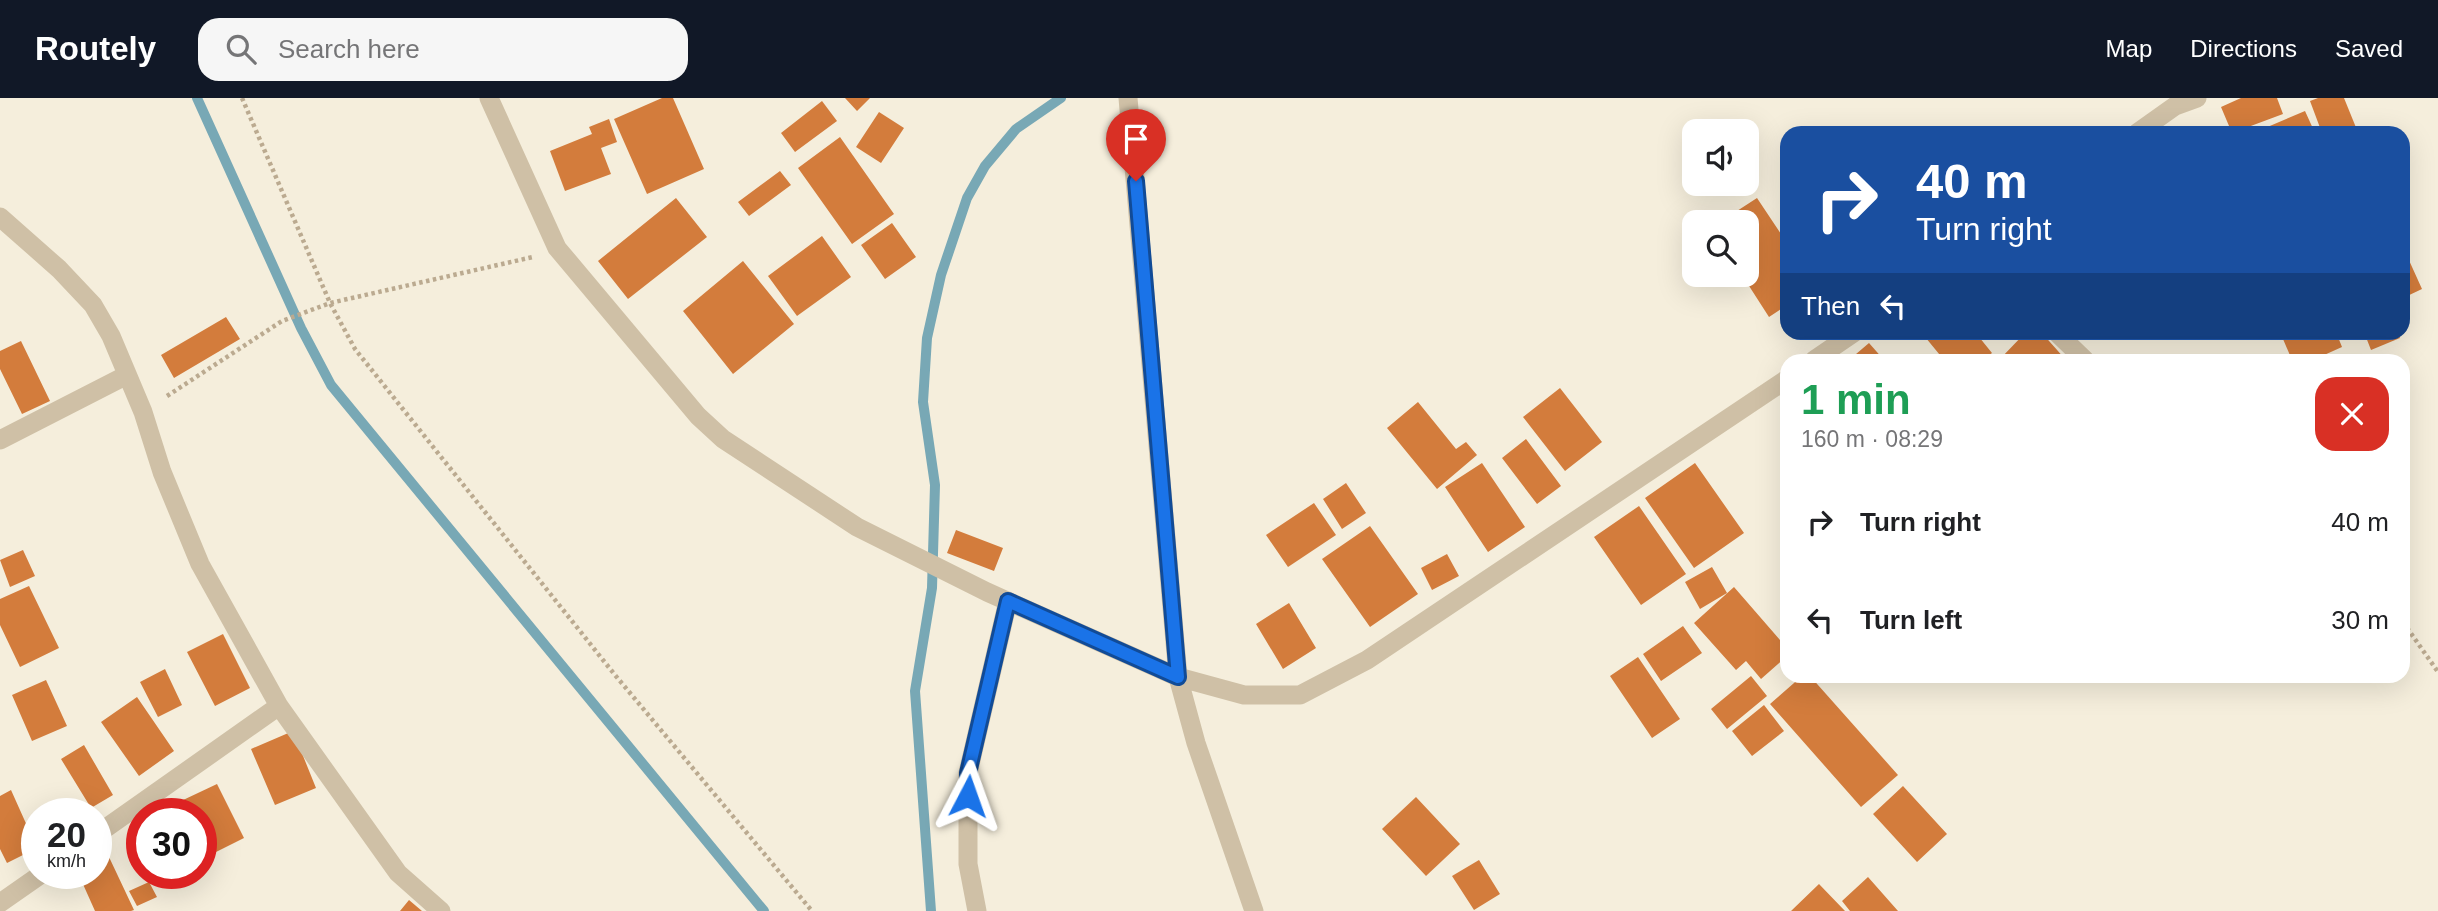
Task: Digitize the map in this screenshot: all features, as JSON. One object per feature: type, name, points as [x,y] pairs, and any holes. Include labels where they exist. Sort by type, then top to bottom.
[{"type":"street","points":[[489,98],[557,248],[698,416],[723,439],[857,527],[1008,601],[1178,677],[1244,695],[1300,695],[1367,660],[1780,384]]},
{"type":"street","points":[[1129,98],[1178,677],[1196,743],[1254,911]]},
{"type":"street","points":[[2147,126],[2175,106],[2197,98]]},
{"type":"street","points":[[0,217],[59,269],[93,305],[111,336],[143,412],[162,472],[200,564],[279,706],[398,873],[441,911]]},
{"type":"street","points":[[1823,354],[1843,340]]},
{"type":"street","points":[[2064,340],[2079,354]]},
{"type":"street","points":[[0,440],[127,375]]},
{"type":"street","points":[[977,911],[968,864],[968,773],[1008,601]]},
{"type":"street","points":[[112,824],[279,706]]},
{"type":"street","points":[[0,903],[21,888]]},
{"type":"path","points":[[242,98],[330,303],[355,349],[615,675],[812,911]]},
{"type":"path","points":[[143,412],[282,321],[330,303],[543,255],[557,248]]},
{"type":"path","points":[[2410,632],[2438,672]]},
{"type":"building","points":[[662,98],[673,98],[704,169],[647,194],[614,119]]},
{"type":"building","points":[[845,98],[870,98],[857,111]]},
{"type":"building","points":[[2241,98],[2277,98],[2283,114],[2251,126],[2229,126],[2221,107]]},
{"type":"building","points":[[2318,98],[2344,98],[2355,126],[2319,126],[2310,101]]},
{"type":"building","points":[[822,101],[837,121],[795,152],[781,133]]},
{"type":"building","points":[[2305,111],[2312,126],[2270,126]]},
{"type":"building","points":[[879,112],[904,128],[881,163],[856,147]]},
{"type":"building","points":[[609,119],[617,142],[601,148],[611,174],[565,191],[550,151],[592,134],[589,127]]},
{"type":"building","points":[[840,137],[894,214],[852,244],[798,168]]},
{"type":"building","points":[[780,171],[791,185],[749,216],[738,202]]},
{"type":"building","points":[[676,198],[707,237],[628,299],[598,261]]},
{"type":"building","points":[[1757,198],[1780,232],[1780,310],[1769,317],[1750,287],[1759,287],[1759,210],[1738,210]]},
{"type":"building","points":[[892,223],[916,257],[885,279],[861,245]]},
{"type":"building","points":[[822,236],[851,277],[797,316],[768,276]]},
{"type":"building","points":[[743,261],[794,324],[733,374],[683,311]]},
{"type":"building","points":[[2410,262],[2422,289],[2410,295]]},
{"type":"building","points":[[226,317],[240,339],[174,378],[161,355]]},
{"type":"building","points":[[1928,340],[1981,340],[1992,353],[1991,354],[1939,354]]},
{"type":"building","points":[[2018,340],[2048,340],[2061,354],[2005,354]]},
{"type":"building","points":[[2283,340],[2339,340],[2342,347],[2326,354],[2289,354]]},
{"type":"building","points":[[2367,340],[2395,340],[2371,350]]},
{"type":"building","points":[[21,341],[50,401],[22,414],[0,369],[0,351]]},
{"type":"building","points":[[1869,343],[1879,354],[1856,354]]},
{"type":"building","points":[[1560,388],[1602,442],[1565,471],[1523,417]]},
{"type":"building","points":[[1418,402],[1456,449],[1466,442],[1477,455],[1437,489],[1387,428]]},
{"type":"building","points":[[1526,439],[1561,486],[1537,504],[1502,458]]},
{"type":"building","points":[[1482,463],[1525,527],[1488,552],[1445,487]]},
{"type":"building","points":[[1695,463],[1744,533],[1694,568],[1645,498]]},
{"type":"building","points":[[1346,483],[1366,513],[1342,529],[1323,499]]},
{"type":"building","points":[[1314,503],[1336,535],[1288,567],[1266,535]]},
{"type":"building","points":[[1639,506],[1686,574],[1641,605],[1594,537]]},
{"type":"building","points":[[1370,526],[1418,594],[1370,627],[1322,559]]},
{"type":"building","points":[[956,530],[1003,548],[994,571],[947,553]]},
{"type":"building","points":[[23,550],[35,576],[10,587],[0,560]]},
{"type":"building","points":[[1447,554],[1459,576],[1432,590],[1421,568]]},
{"type":"building","points":[[1712,567],[1727,593],[1700,609],[1685,582]]},
{"type":"building","points":[[29,586],[59,648],[20,667],[0,625],[0,599]]},
{"type":"building","points":[[1734,587],[1780,640],[1780,662],[1761,679],[1746,661],[1736,670],[1694,623]]},
{"type":"building","points":[[1289,603],[1316,648],[1283,669],[1256,624]]},
{"type":"building","points":[[1683,626],[1702,653],[1661,681],[1643,654]]},
{"type":"building","points":[[223,634],[250,688],[215,706],[187,652]]},
{"type":"building","points":[[1638,657],[1680,719],[1652,738],[1610,676]]},
{"type":"building","points":[[165,669],[182,705],[158,717],[140,682]]},
{"type":"building","points":[[1751,676],[1767,696],[1727,729],[1711,709]]},
{"type":"building","points":[[46,680],[67,726],[32,741],[12,695]]},
{"type":"building","points":[[1794,683],[1816,683],[1898,775],[1861,807],[1770,704]]},
{"type":"building","points":[[137,697],[174,751],[139,776],[101,722]]},
{"type":"building","points":[[1764,705],[1784,731],[1752,756],[1732,731]]},
{"type":"building","points":[[293,731],[316,788],[275,805],[251,749]]},
{"type":"building","points":[[84,745],[113,795],[108,798],[85,798],[61,759]]},
{"type":"building","points":[[217,784],[244,838],[217,852],[217,798],[187,798]]},
{"type":"building","points":[[1903,786],[1947,834],[1917,862],[1873,814]]},
{"type":"building","points":[[11,790],[21,812],[21,856],[7,863],[0,849],[0,796]]},
{"type":"building","points":[[1416,797],[1460,844],[1426,876],[1382,829]]},
{"type":"building","points":[[1479,860],[1500,894],[1474,910],[1452,876]]},
{"type":"building","points":[[112,863],[134,910],[95,911],[85,889],[112,889]]},
{"type":"building","points":[[1868,877],[1898,911],[1850,911],[1842,901]]},
{"type":"building","points":[[1819,884],[1845,911],[1791,911]]},
{"type":"building","points":[[153,889],[157,897],[137,906],[129,891]]},
{"type":"building","points":[[409,900],[422,911],[400,911]]},
{"type":"waterway","points":[[197,98],[301,328],[331,385],[764,911]]},
{"type":"waterway","points":[[931,911],[915,691],[932,588],[935,485],[923,402],[927,338],[941,275],[967,198],[985,166],[1016,129],[1061,98]]},
{"type":"route","points":[[968,796],[968,773],[1008,601],[1178,677],[1136,181]]}]
